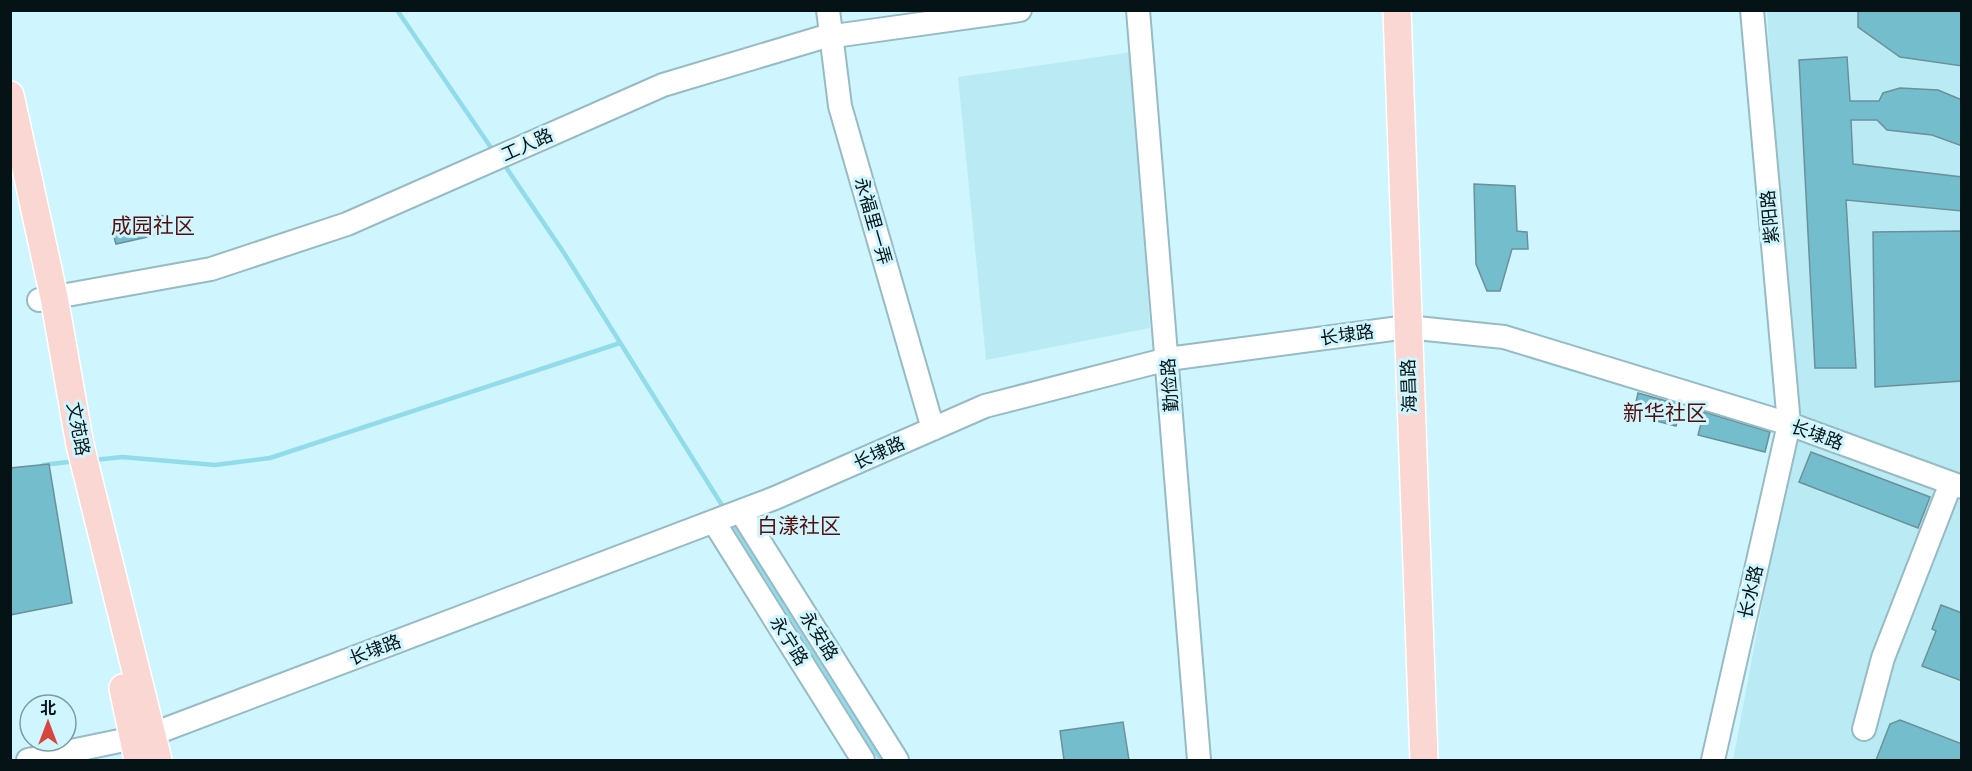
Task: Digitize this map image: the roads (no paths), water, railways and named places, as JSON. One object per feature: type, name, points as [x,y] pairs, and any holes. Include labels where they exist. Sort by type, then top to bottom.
[{"type":"main road","name":"海昌路","points":[[1390,10],[1402,328],[1423,760]]},
{"type":"main road","name":"海昌路","points":[[1397,10],[1402,328]]},
{"type":"main road","name":"文苑路","points":[[10,94],[83,484],[142,744],[158,760]]},
{"type":"main road","name":"文苑路","points":[[10,172],[47,298]]},
{"type":"street","name":"永福里一弄","points":[[828,10],[840,106],[933,429]]},
{"type":"street","name":"工人路","points":[[47,298],[211,269],[347,224],[663,85],[831,36],[1020,10]]},
{"type":"street","name":"勤俭路","points":[[1138,10],[1199,760]]},
{"type":"street","name":"紫阳路","points":[[1752,10],[1789,424]]},
{"type":"street","name":"长埭路","points":[[28,760],[142,744],[727,517],[985,406],[1168,359],[1402,328],[1504,337],[1789,424],[1956,485]]},
{"type":"street","name":"长水路","points":[[1713,760],[1789,424]]},
{"type":"street","points":[[1864,729],[1883,658],[1956,485]]},
{"type":"street","name":"永宁路","points":[[727,517],[863,760]]},
{"type":"street","name":"永安路","points":[[727,517],[897,760]]},
{"type":"waterway","points":[[397,10],[494,152]]},
{"type":"waterway","points":[[503,163],[564,253],[725,510]]},
{"type":"waterway","points":[[94,460],[122,457],[215,465],[270,458],[620,343]]},
{"type":"waterway","points":[[43,465],[76,461]]},
{"type":"waterway","points":[[732,522],[881,760]]},
{"type":"district","name":"成园社区","points":[[153,226]]},
{"type":"district","name":"新华社区","points":[[1665,413]]},
{"type":"district","name":"白漾社区","points":[[799,526]]}]
